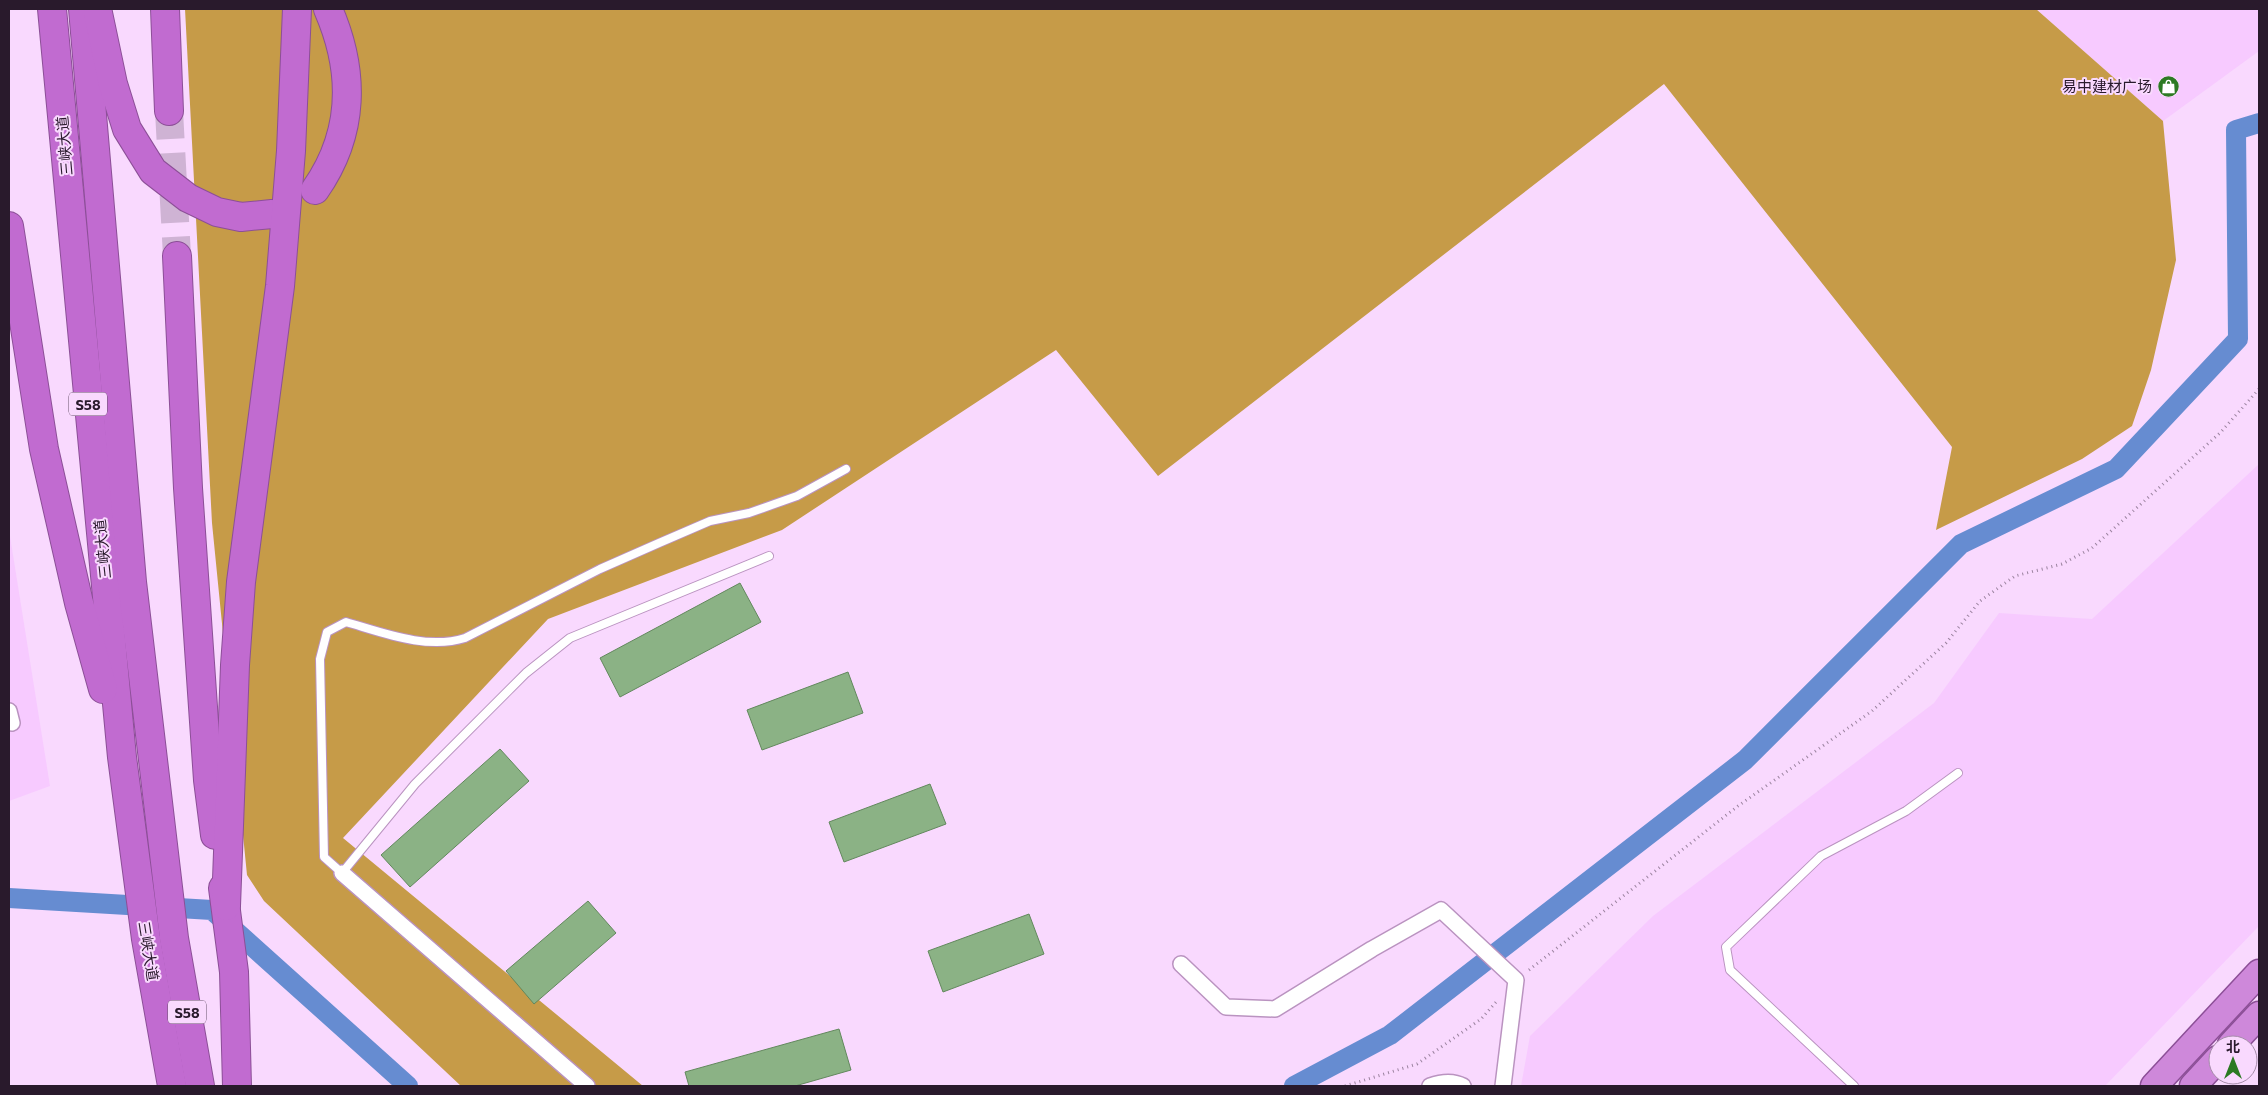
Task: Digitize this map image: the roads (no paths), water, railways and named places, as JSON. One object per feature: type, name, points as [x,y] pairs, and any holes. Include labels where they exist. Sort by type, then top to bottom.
[{"type":"highway","name":"三峡大道","points":[[52,9],[122,758],[129,798],[146,939],[172,1086]]},
{"type":"highway","name":"三峡大道","points":[[83,9],[132,582],[174,938],[200,1086]]},
{"type":"highway","points":[[98,9],[113,84],[127,129],[153,171],[188,198],[217,212],[241,217],[272,214]]},
{"type":"highway","points":[[165,9],[169,111]]},
{"type":"highway","points":[[226,906],[235,665],[241,582],[280,286],[296,76],[298,9]]},
{"type":"highway","points":[[315,190],[328,173],[342,137],[348,97],[346,64],[339,34],[328,9]]},
{"type":"highway","points":[[9,226],[44,449],[78,603],[122,758]]},
{"type":"highway","points":[[177,256],[188,488],[208,780],[234,972],[237,1086]]},
{"type":"highway","points":[[2154,1086],[2259,974]]},
{"type":"highway","points":[[2240,1035],[2259,1015]]},
{"type":"highway","points":[[2193,1086],[2208,1070]]},
{"type":"street","points":[[342,872],[587,1086]]},
{"type":"street","points":[[1181,964],[1226,1008],[1275,1009],[1372,949],[1441,910],[1516,980],[1503,1086]]},
{"type":"street","points":[[1430,1086],[1442,1082],[1463,1086]]},
{"type":"lane","points":[[769,556],[570,638],[526,673],[415,784],[342,872],[324,857],[320,659],[327,632],[346,622],[416,640],[448,643],[465,638],[600,569],[710,521],[749,514],[797,496],[846,469]]},
{"type":"lane","points":[[1854,1086],[1730,970],[1726,947],[1821,856],[1906,811],[1958,773]]},
{"type":"waterway","points":[[1294,1086],[1390,1035],[1745,760],[1961,544],[2116,469],[2238,339],[2236,130],[2259,123]]},
{"type":"waterway","points":[[9,898],[212,910],[408,1086]]},
{"type":"tunnel","points":[[169,111],[177,256]]},
{"type":"place","name":"易中建材广场","points":[[2168,86]]}]
